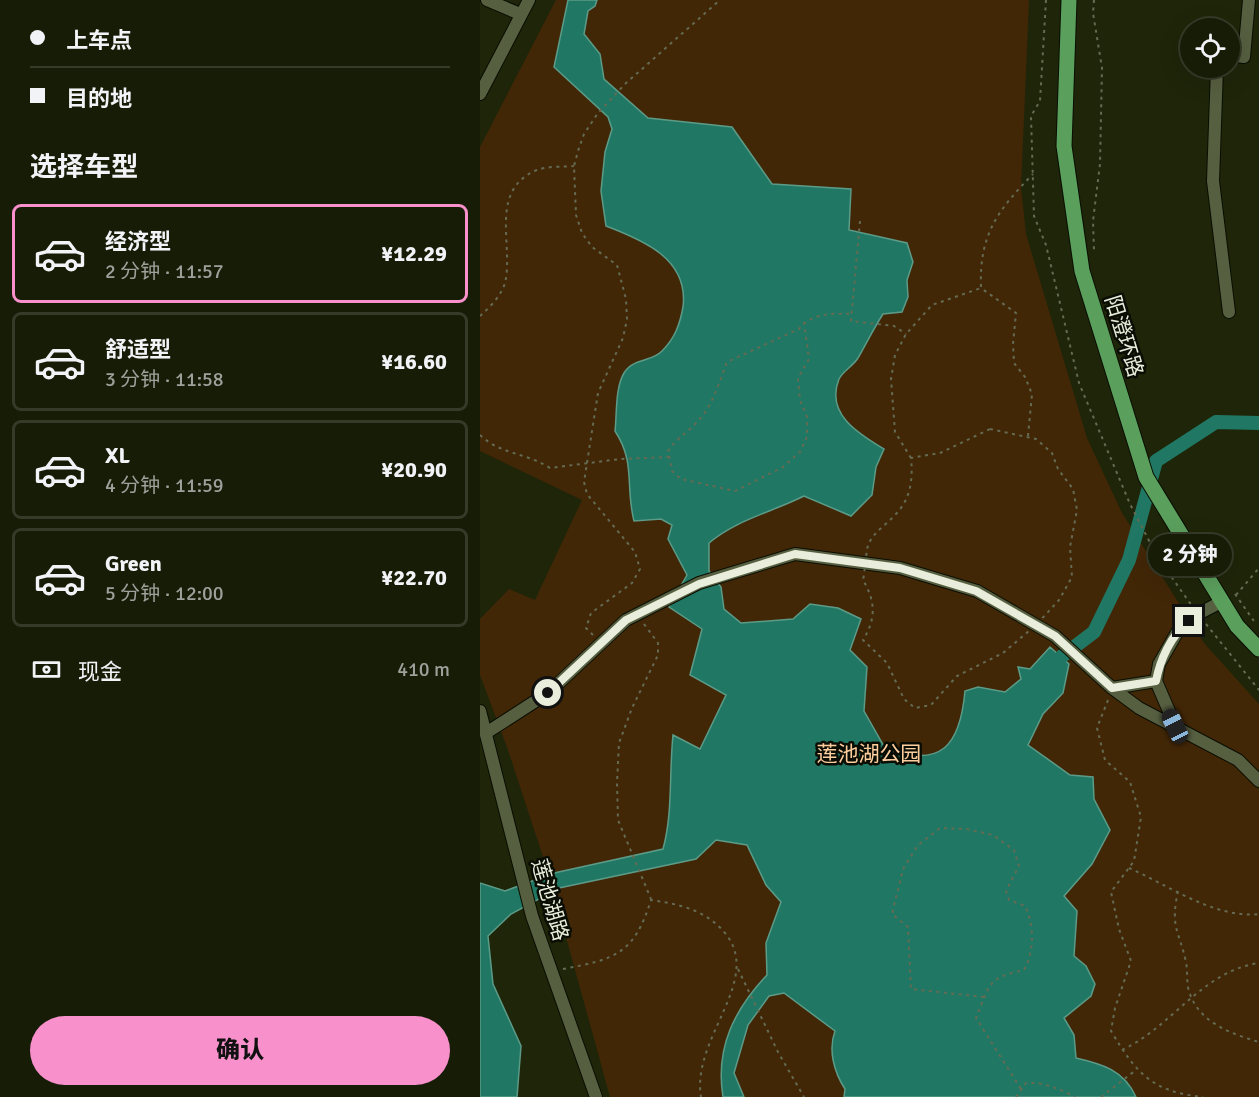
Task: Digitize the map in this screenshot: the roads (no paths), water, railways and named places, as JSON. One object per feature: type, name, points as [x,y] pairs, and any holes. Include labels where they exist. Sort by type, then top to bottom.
[{"type":"main road","name":"阳澄环路","points":[[1069,0],[1064,146],[1082,272],[1146,477],[1169,514],[1230,595],[1238,626],[1259,649]]},
{"type":"street","points":[[487,0],[520,14]]},
{"type":"street","points":[[480,94],[529,0]]},
{"type":"street","points":[[1240,56],[1244,57],[1250,0]]},
{"type":"street","points":[[1217,78],[1213,181],[1229,312]]},
{"type":"street","points":[[486,733],[548,693],[626,620],[699,584],[795,554],[900,568],[976,591],[1055,636],[1112,688],[1139,708],[1238,760],[1259,781]]},
{"type":"street","points":[[1175,726],[1156,681],[1159,664],[1179,629],[1198,614],[1230,595]]},
{"type":"street","points":[[1112,688],[1156,681]]},
{"type":"street","name":"莲池湖路","points":[[480,711],[532,916],[596,1097]]},
{"type":"water","points":[[568,0],[597,0],[595,6],[588,11],[584,34],[600,54],[604,79],[648,118],[732,127],[772,184],[851,189],[849,230],[907,243],[913,262],[907,280],[908,297],[902,312],[883,314],[858,358],[839,379],[836,391],[840,413],[847,422],[864,437],[884,449],[876,467],[872,495],[851,516],[804,496],[742,522],[709,543],[709,571],[721,587],[724,609],[741,623],[793,619],[810,604],[838,608],[861,619],[850,650],[867,667],[864,711],[885,748],[904,754],[920,756],[934,754],[944,748],[952,739],[958,726],[965,691],[978,687],[1005,692],[1021,679],[1018,667],[1030,669],[1050,647],[1069,664],[1063,693],[1043,714],[1028,745],[1070,775],[1093,777],[1094,799],[1110,830],[1092,864],[1064,896],[1077,911],[1074,956],[1086,966],[1095,984],[1091,996],[1064,1018],[1074,1035],[1076,1058],[1095,1063],[1119,1074],[1136,1097],[844,1097],[845,1089],[835,1068],[832,1053],[835,1031],[784,993],[769,996],[748,1025],[734,1073],[744,1097],[723,1097],[721,1079],[725,1046],[736,1016],[767,975],[766,943],[781,902],[766,885],[747,845],[716,840],[696,859],[559,888],[511,914],[488,936],[493,984],[521,1046],[517,1097],[480,1097],[480,883],[505,891],[554,873],[663,849],[670,807],[673,735],[700,749],[726,695],[690,675],[702,629],[669,607],[687,575],[668,539],[672,525],[661,519],[634,521],[631,508],[626,454],[615,431],[619,386],[628,368],[658,354],[670,341],[682,313],[683,290],[679,276],[661,254],[648,245],[606,226],[601,191],[605,152],[612,129],[608,117],[554,67]]},
{"type":"waterway","points":[[1061,657],[1094,632],[1129,560],[1156,461],[1216,422],[1259,423]]},
{"type":"park label","name":"莲池湖公园","points":[[869,754]]}]
